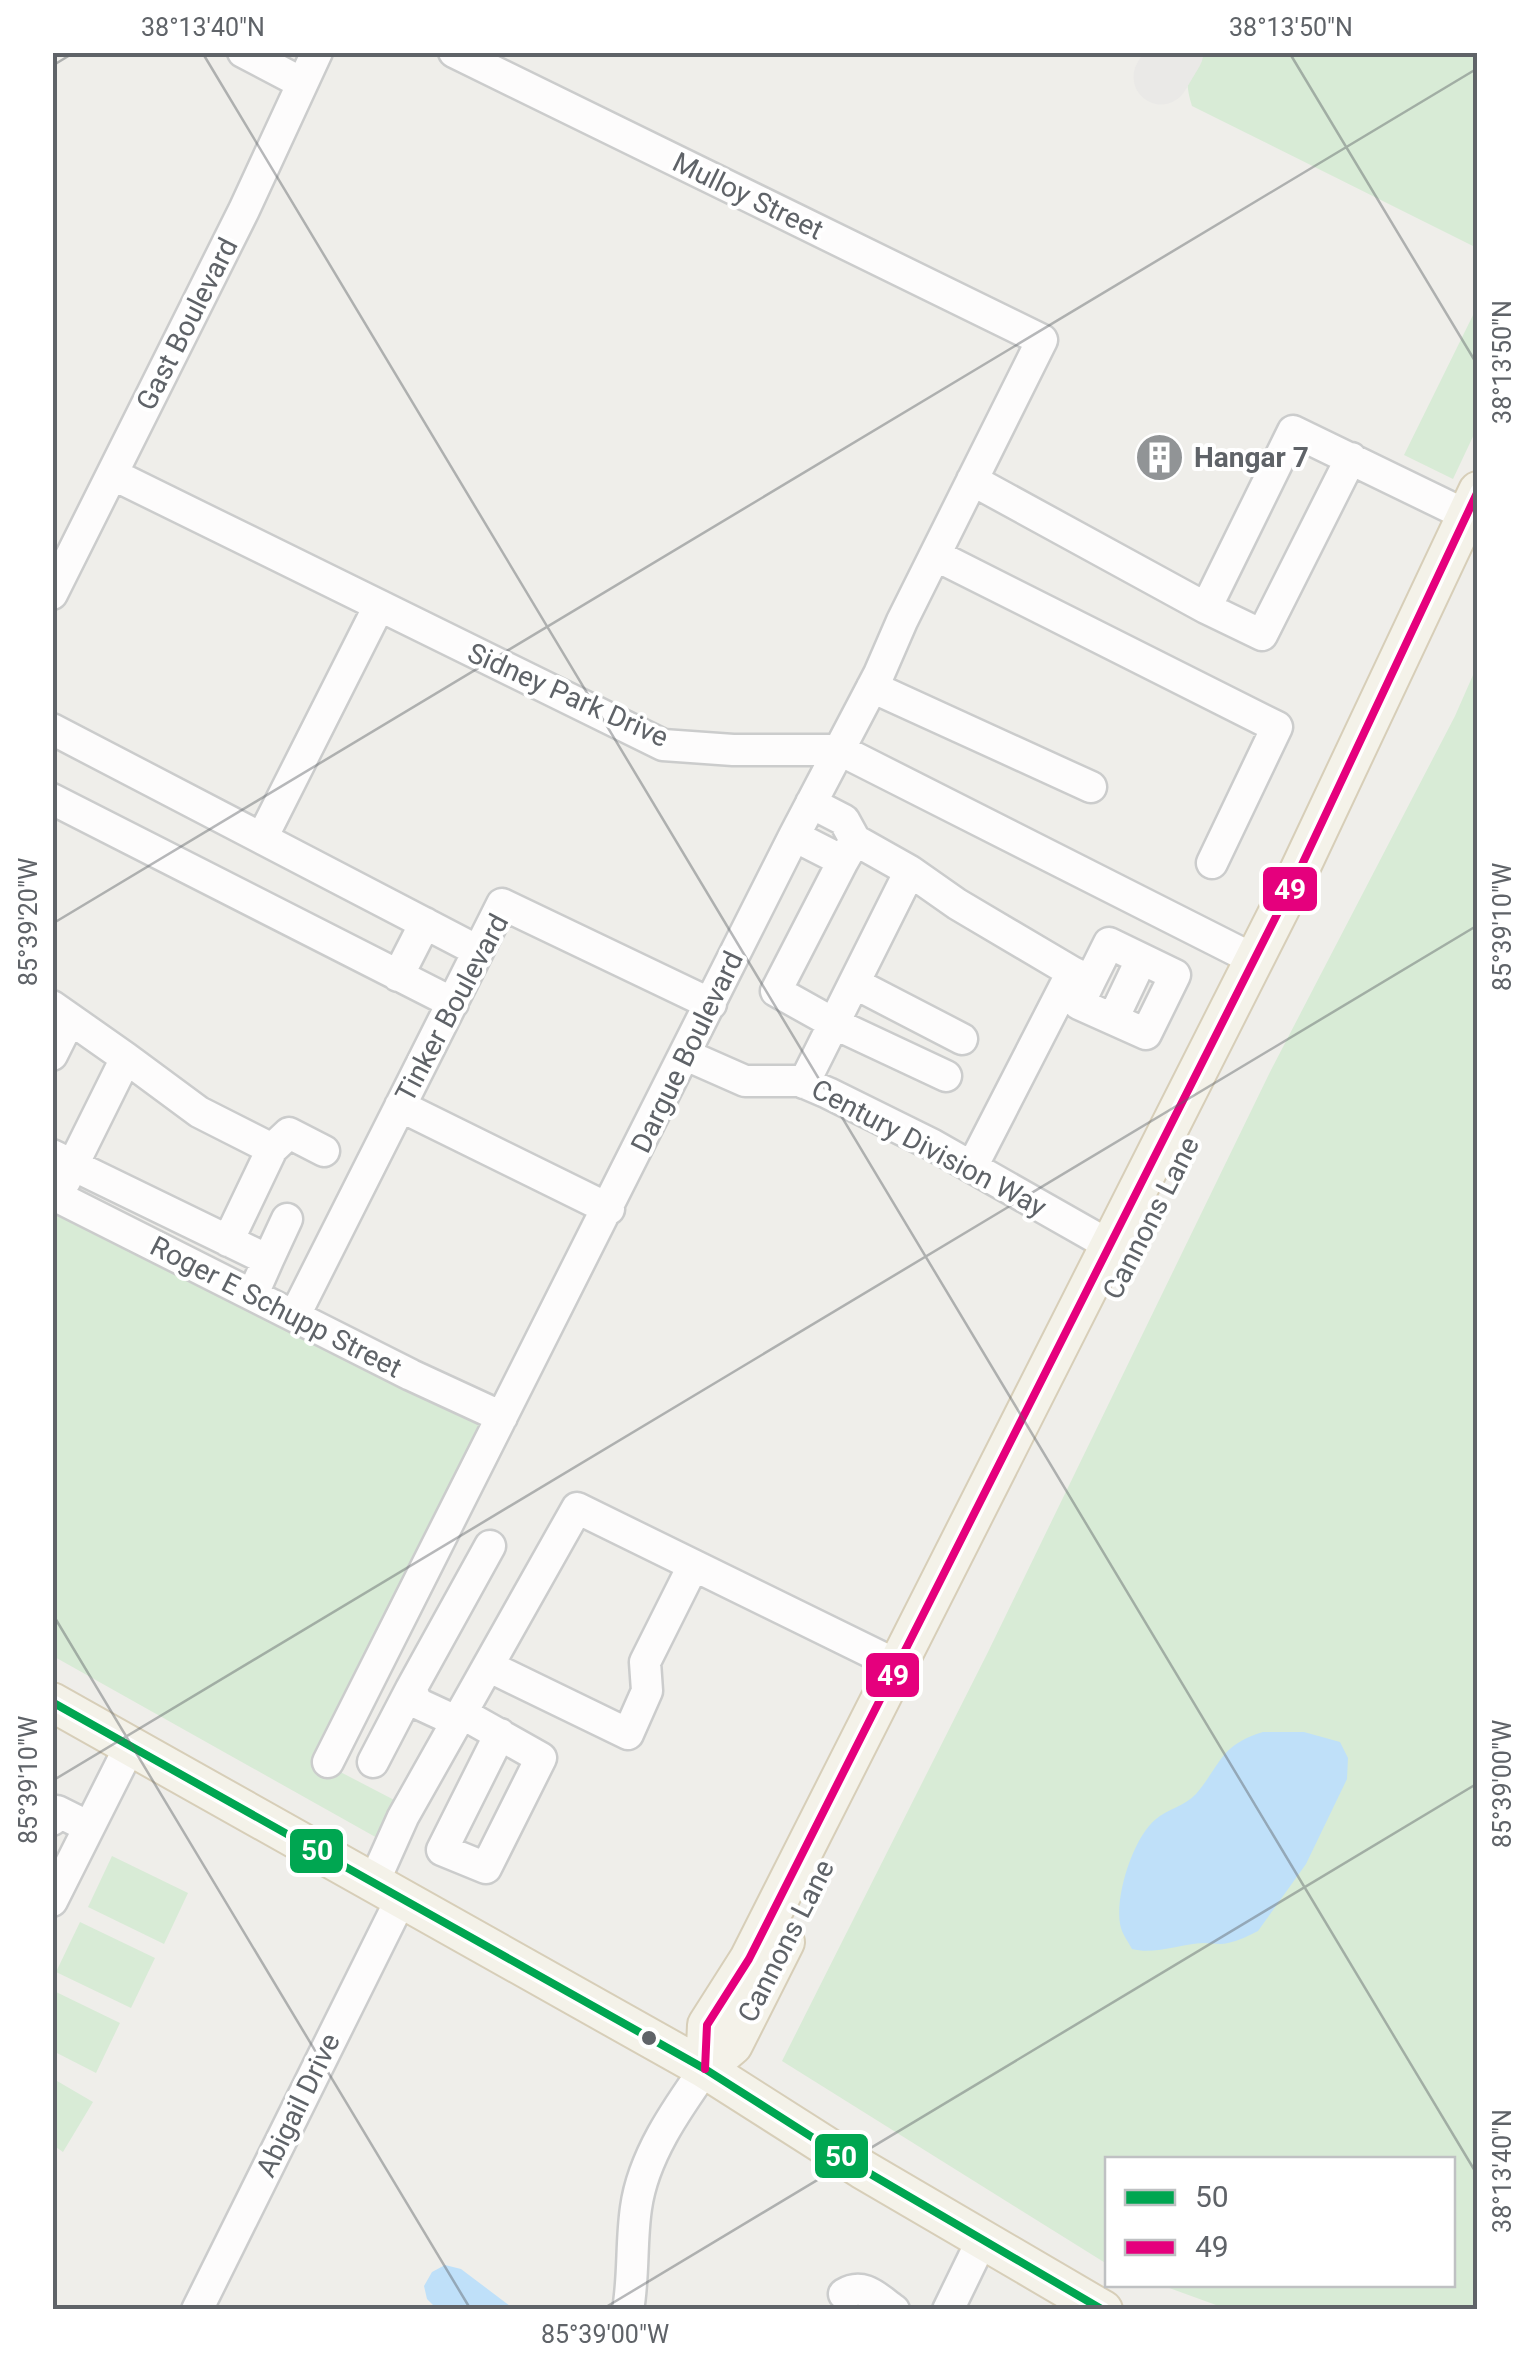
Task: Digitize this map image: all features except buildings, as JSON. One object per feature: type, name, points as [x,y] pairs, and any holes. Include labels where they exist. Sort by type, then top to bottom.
[{"type":"main road","name":"Cannons Lane","points":[[705,2069],[733,2046],[1120,1251],[1264,965],[1299,871],[1475,519]]},
{"type":"main road","name":"Cannons Lane","points":[[705,2069],[707,2025],[749,1959],[898,1666],[1120,1251]]},
{"type":"main road","points":[[52,1702],[705,2069],[1083,2305]]},
{"type":"street","points":[[243,52],[302,83]]},
{"type":"street","name":"Gast Boulevard","points":[[52,594],[244,210],[318,52]]},
{"type":"street","name":"Mulloy Street","points":[[454,52],[1042,340]]},
{"type":"street","name":"Dargue Boulevard","points":[[328,1762],[872,687],[1042,340]]},
{"type":"street","points":[[1206,608],[1293,432],[1475,519]]},
{"type":"street","points":[[972,480],[1262,635],[1351,458]]},
{"type":"street","name":"Sidney Park Drive","points":[[112,474],[663,744],[734,750],[840,750],[1264,965]]},
{"type":"street","points":[[937,556],[1277,727],[1212,863]]},
{"type":"street","points":[[262,838],[379,606]]},
{"type":"street","points":[[872,687],[1091,786]]},
{"type":"street","points":[[52,729],[478,951]]},
{"type":"street","points":[[52,800],[453,1003]]},
{"type":"street","points":[[812,803],[844,820],[849,851],[776,990],[835,1024],[946,1076]]},
{"type":"street","points":[[794,836],[910,870],[957,904],[1081,976]]},
{"type":"street","points":[[804,1082],[910,870]]},
{"type":"street","name":"Tinker Boulevard","points":[[295,1315],[502,904],[712,1004]]},
{"type":"street","points":[[398,976],[425,923]]},
{"type":"street","points":[[972,1167],[1081,976],[1110,944],[1175,975],[1146,1034],[1079,1004],[1081,976]]},
{"type":"street","points":[[856,984],[962,1039]]},
{"type":"street","points":[[52,1055],[61,1012],[200,1112],[272,1149]]},
{"type":"street","name":"Century Division Way","points":[[686,1055],[745,1081],[804,1082],[972,1167],[1120,1251]]},
{"type":"street","points":[[55,1195],[63,1160],[126,1058]]},
{"type":"street","points":[[400,1106],[609,1209]]},
{"type":"street","points":[[228,1241],[272,1149],[289,1133],[324,1151]]},
{"type":"street","points":[[63,1160],[268,1260]]},
{"type":"street","name":"Roger E Schupp Street","points":[[55,1195],[410,1375],[502,1417]]},
{"type":"street","points":[[253,1294],[287,1219]]},
{"type":"street","name":"Abigail Drive","points":[[197,2310],[387,1892],[403,1817],[577,1508],[693,1566]]},
{"type":"street","points":[[373,1762],[490,1546]]},
{"type":"street","points":[[490,1666],[628,1734],[648,1691],[646,1662],[693,1566],[898,1666]]},
{"type":"street","points":[[411,1689],[417,1703],[500,1734]]},
{"type":"street","points":[[52,1901],[130,1746]]},
{"type":"street","points":[[54,1813],[90,1827]]},
{"type":"street","points":[[628,2310],[636,2206],[643,2178],[666,2129],[705,2069]]},
{"type":"street","points":[[948,2310],[982,2240]]},
{"type":"street","points":[[844,2294],[853,2288],[866,2289],[894,2310]]},
{"type":"green space","points":[[1197,53],[1477,53],[1477,248],[1192,106],[1188,78]]},
{"type":"green space","points":[[1477,307],[1477,428],[1453,479],[1404,455]]},
{"type":"green space","points":[[1477,666],[1477,2309],[1227,2309],[1166,2287],[1455,2287],[1455,2157],[1105,2157],[1105,2263],[782,2061],[988,1652],[1270,1072],[1455,716]]},
{"type":"green space","points":[[52,1197],[473,1412],[483,1432],[325,1764],[400,1803],[379,1839],[53,1656]]},
{"type":"green space","points":[[112,1856],[188,1893],[164,1944],[88,1907]]},
{"type":"green space","points":[[80,1922],[155,1958],[131,2008],[56,1972]]},
{"type":"green space","points":[[52,1990],[120,2023],[96,2073],[53,2051]]},
{"type":"green space","points":[[52,2078],[93,2102],[63,2152],[53,2145]]},
{"type":"water","points":[[1263,1732],[1304,1732],[1340,1742],[1348,1758],[1347,1779],[1306,1864],[1258,1931],[1250,1935],[1225,1944],[1132,1949],[1121,1928],[1120,1902],[1127,1870],[1140,1840],[1156,1819],[1196,1794],[1230,1749]]},
{"type":"water","points":[[445,2265],[461,2269],[514,2309],[437,2309],[427,2299],[424,2286],[432,2272]]},
{"type":"taxiway","points":[[1161,77],[1176,52]]},
{"type":"transit line","name":"49","points":[[705,2069],[707,2025],[749,1959],[1299,871],[1478,491]]},
{"type":"transit line","name":"50","points":[[52,1702],[705,2069],[862,2169],[1103,2310]]},
{"type":"place","name":"Hangar 7","points":[[1159,457]]}]
